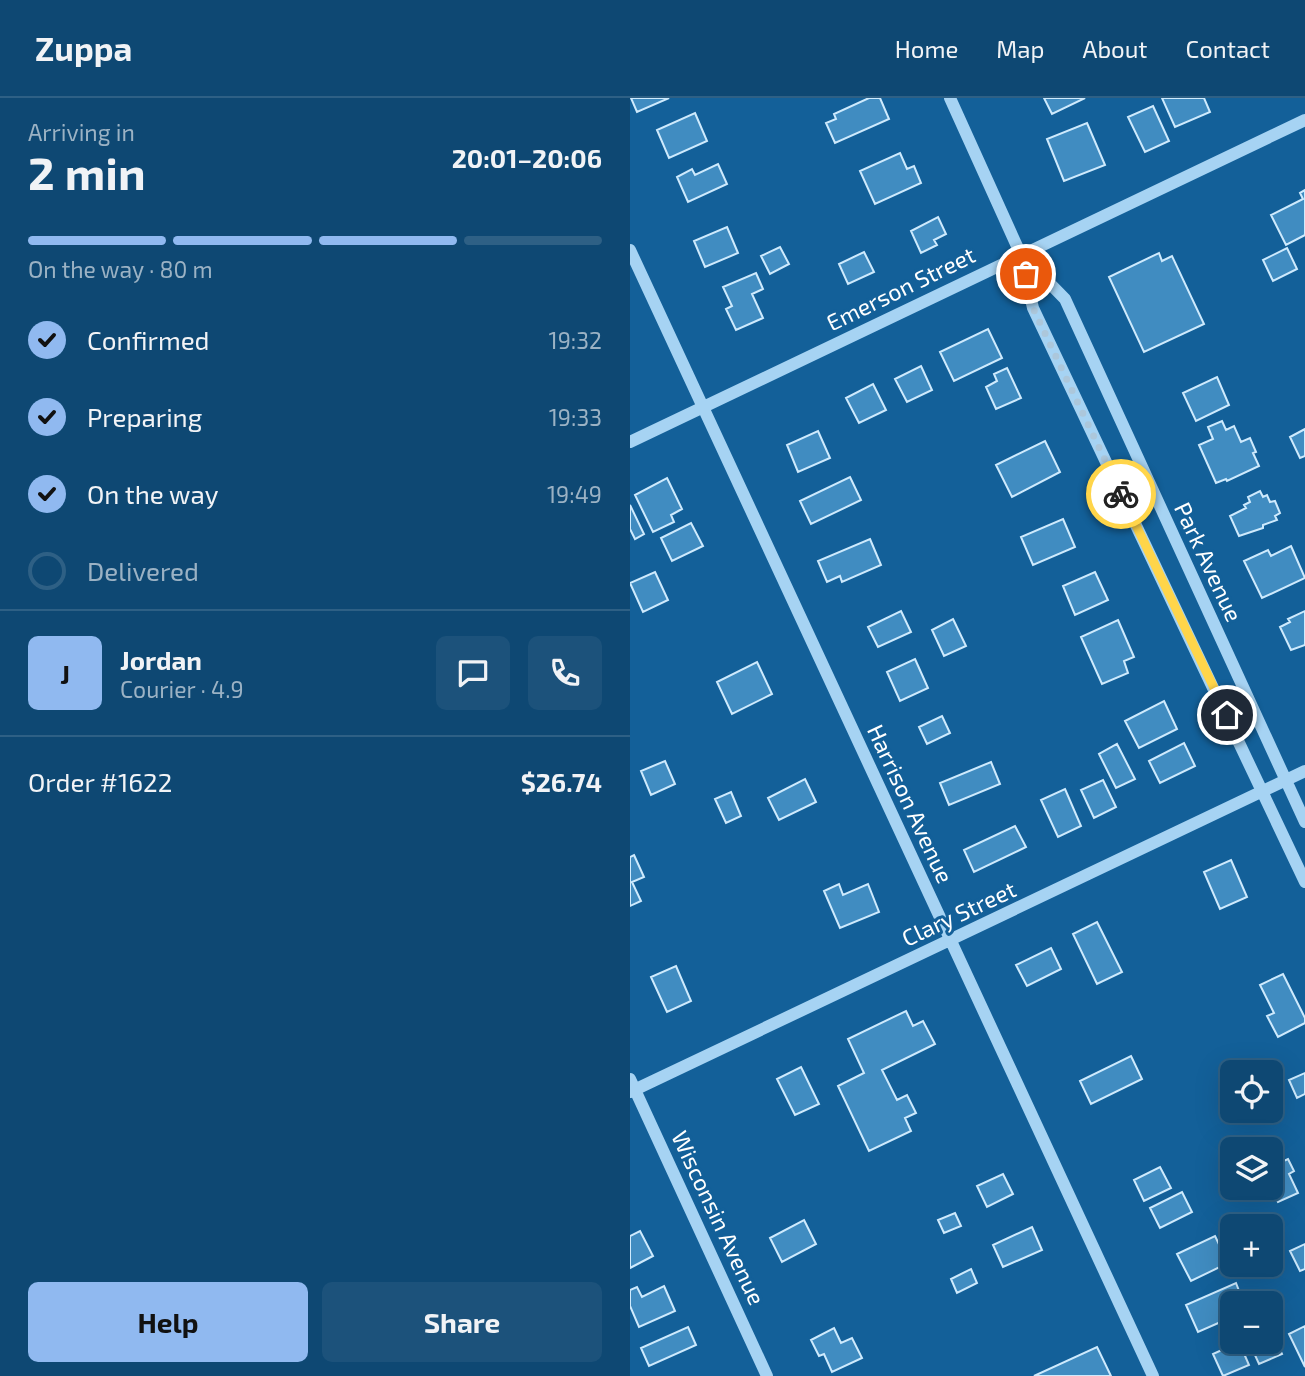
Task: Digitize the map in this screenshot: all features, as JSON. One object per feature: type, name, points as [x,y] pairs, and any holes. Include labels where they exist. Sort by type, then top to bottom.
[{"type":"street","name":"Park Avenue","points":[[950,98],[1021,255],[1033,308],[1305,882]]},
{"type":"street","name":"Emerson Street","points":[[630,442],[1305,120]]},
{"type":"street","name":"Harrison Avenue","points":[[630,250],[1153,1376]]},
{"type":"street","name":"Park Avenue","points":[[1021,255],[1065,299],[1305,822]]},
{"type":"street","name":"Clary Street","points":[[632,1087],[950,941],[1305,771]]},
{"type":"street","name":"Wisconsin Avenue","points":[[632,1087],[767,1376]]},
{"type":"building","points":[[631,98],[669,98],[637,112]]},
{"type":"building","points":[[869,98],[880,98],[889,119],[835,143],[826,123],[836,119],[834,114]]},
{"type":"building","points":[[1044,98],[1085,98],[1052,114]]},
{"type":"building","points":[[1162,98],[1204,98],[1210,112],[1175,127]]},
{"type":"building","points":[[1153,106],[1169,141],[1145,152],[1128,117]]},
{"type":"building","points":[[695,113],[707,141],[669,158],[657,130]]},
{"type":"building","points":[[1087,123],[1105,165],[1064,181],[1047,139]]},
{"type":"building","points":[[900,153],[907,169],[914,166],[921,183],[875,204],[860,171]]},
{"type":"building","points":[[718,164],[727,184],[688,202],[677,177],[692,169],[695,175]]},
{"type":"building","points":[[1305,190],[1305,235],[1286,245],[1271,215],[1303,199],[1300,193]]},
{"type":"building","points":[[938,217],[946,234],[934,240],[937,245],[921,253],[911,231]]},
{"type":"building","points":[[727,227],[738,253],[705,267],[694,241]]},
{"type":"building","points":[[780,247],[789,264],[770,274],[761,256]]},
{"type":"building","points":[[1287,248],[1297,269],[1273,281],[1263,260]]},
{"type":"building","points":[[864,252],[874,272],[848,284],[839,264]]},
{"type":"building","points":[[1159,253],[1162,261],[1172,256],[1204,324],[1144,352],[1109,277]]},
{"type":"building","points":[[756,273],[763,289],[752,294],[763,318],[736,330],[726,309],[732,306],[723,287]]},
{"type":"building","points":[[988,329],[1002,358],[954,381],[940,352]]},
{"type":"building","points":[[921,366],[932,390],[907,402],[895,379]]},
{"type":"building","points":[[1007,368],[1021,398],[996,409],[986,387],[997,381],[994,374]]},
{"type":"building","points":[[1217,377],[1229,405],[1196,421],[1183,393]]},
{"type":"building","points":[[873,384],[886,410],[859,423],[846,398]]},
{"type":"building","points":[[1222,421],[1226,430],[1234,426],[1241,442],[1250,438],[1259,466],[1227,481],[1226,479],[1216,483],[1199,445],[1213,439],[1208,427]]},
{"type":"building","points":[[1305,429],[1305,456],[1300,458],[1290,437]]},
{"type":"building","points":[[818,431],[830,458],[798,472],[787,445]]},
{"type":"building","points":[[1045,441],[1060,472],[1012,497],[996,465]]},
{"type":"building","points":[[850,477],[861,500],[811,524],[800,501]]},
{"type":"building","points":[[667,478],[682,509],[671,515],[674,522],[653,532],[635,495]]},
{"type":"building","points":[[1260,491],[1263,497],[1267,495],[1270,502],[1275,501],[1280,513],[1275,516],[1277,520],[1239,536],[1230,516],[1246,508],[1244,505],[1250,502],[1248,497]]},
{"type":"building","points":[[630,505],[644,534],[635,539],[630,529]]},
{"type":"building","points":[[1063,519],[1075,547],[1033,565],[1021,537]]},
{"type":"building","points":[[691,523],[703,546],[672,561],[661,538]]},
{"type":"building","points":[[870,539],[881,565],[842,582],[840,576],[827,582],[818,561]]},
{"type":"building","points":[[1291,546],[1305,578],[1262,598],[1244,561],[1268,550],[1271,556]]},
{"type":"building","points":[[655,572],[668,600],[643,612],[630,583]]},
{"type":"building","points":[[1095,572],[1108,600],[1075,615],[1063,586]]},
{"type":"building","points":[[901,611],[911,632],[878,647],[868,627]]},
{"type":"building","points":[[1305,611],[1305,645],[1291,650],[1280,627],[1290,622],[1288,619]]},
{"type":"building","points":[[953,619],[966,646],[944,656],[932,630]]},
{"type":"building","points":[[1118,620],[1134,657],[1124,661],[1128,673],[1102,684],[1081,637]]},
{"type":"building","points":[[915,659],[928,688],[900,701],[887,672]]},
{"type":"building","points":[[757,662],[772,694],[732,714],[717,682]]},
{"type":"building","points":[[1164,701],[1177,729],[1139,748],[1125,721]]},
{"type":"building","points":[[942,716],[950,733],[927,744],[919,727]]},
{"type":"building","points":[[1184,743],[1195,766],[1160,783],[1149,761]]},
{"type":"building","points":[[1117,744],[1135,779],[1116,788],[1099,754]]},
{"type":"building","points":[[665,761],[675,784],[651,795],[641,771]]},
{"type":"building","points":[[991,762],[1000,784],[949,805],[940,783]]},
{"type":"building","points":[[805,779],[816,802],[779,820],[768,798]]},
{"type":"building","points":[[1103,780],[1116,807],[1094,818],[1081,790]]},
{"type":"building","points":[[1065,789],[1081,826],[1058,837],[1041,800]]},
{"type":"building","points":[[731,792],[741,816],[726,823],[715,799]]},
{"type":"building","points":[[1015,826],[1026,847],[974,872],[964,850]]},
{"type":"building","points":[[634,855],[644,877],[632,882],[641,901],[630,906],[630,857]]},
{"type":"building","points":[[1231,860],[1247,897],[1220,909],[1204,872]]},
{"type":"building","points":[[839,884],[843,895],[868,884],[879,912],[840,928],[824,891]]},
{"type":"building","points":[[1097,922],[1122,972],[1097,984],[1073,934]]},
{"type":"building","points":[[1051,948],[1061,969],[1027,986],[1016,965]]},
{"type":"building","points":[[676,966],[691,1001],[667,1012],[651,977]]},
{"type":"building","points":[[1283,974],[1305,1023],[1278,1037],[1267,1016],[1274,1013],[1260,985]]},
{"type":"building","points":[[906,1011],[913,1026],[923,1021],[935,1044],[882,1070],[897,1100],[907,1095],[916,1113],[905,1118],[911,1131],[869,1151],[838,1086],[864,1073],[848,1039]]},
{"type":"building","points":[[1131,1056],[1142,1079],[1091,1104],[1080,1081]]},
{"type":"building","points":[[801,1067],[819,1104],[795,1115],[777,1079]]},
{"type":"building","points":[[1305,1073],[1305,1094],[1297,1098],[1289,1080]]},
{"type":"building","points":[[1288,1159],[1294,1171],[1289,1174],[1298,1193],[1283,1200],[1283,1161]]},
{"type":"building","points":[[1160,1167],[1171,1188],[1144,1201],[1134,1180]]},
{"type":"building","points":[[1003,1174],[1013,1194],[987,1207],[977,1186]]},
{"type":"building","points":[[1182,1192],[1192,1212],[1160,1228],[1150,1208]]},
{"type":"building","points":[[955,1213],[961,1226],[944,1233],[938,1220]]},
{"type":"building","points":[[804,1220],[816,1244],[782,1262],[770,1238]]},
{"type":"building","points":[[1032,1227],[1042,1250],[1003,1267],[993,1245]]},
{"type":"building","points":[[640,1231],[653,1256],[630,1268],[630,1236]]},
{"type":"building","points":[[1215,1236],[1220,1246],[1220,1267],[1191,1281],[1177,1254]]},
{"type":"building","points":[[1305,1244],[1305,1269],[1300,1271],[1290,1251]]},
{"type":"building","points":[[971,1269],[977,1283],[957,1293],[951,1279]]},
{"type":"building","points":[[1236,1283],[1239,1291],[1220,1291],[1220,1322],[1198,1332],[1186,1305]]},
{"type":"building","points":[[664,1286],[675,1311],[639,1327],[630,1306],[630,1290],[637,1287],[642,1297]]},
{"type":"building","points":[[1305,1326],[1305,1367],[1289,1334]]},
{"type":"building","points":[[688,1327],[696,1345],[649,1366],[641,1348]]},
{"type":"building","points":[[834,1328],[841,1343],[852,1338],[862,1358],[832,1372],[824,1354],[819,1356],[811,1340]]},
{"type":"building","points":[[1097,1347],[1111,1376],[1034,1376]]},
{"type":"building","points":[[1220,1351],[1220,1354],[1244,1354],[1249,1365],[1223,1376],[1213,1354]]},
{"type":"building","points":[[1254,1354],[1282,1354],[1259,1364]]},
{"type":"way so far","points":[[1026,274],[1033,308],[1121,494]]},
{"type":"route","points":[[1121,494],[1227,715]]}]
